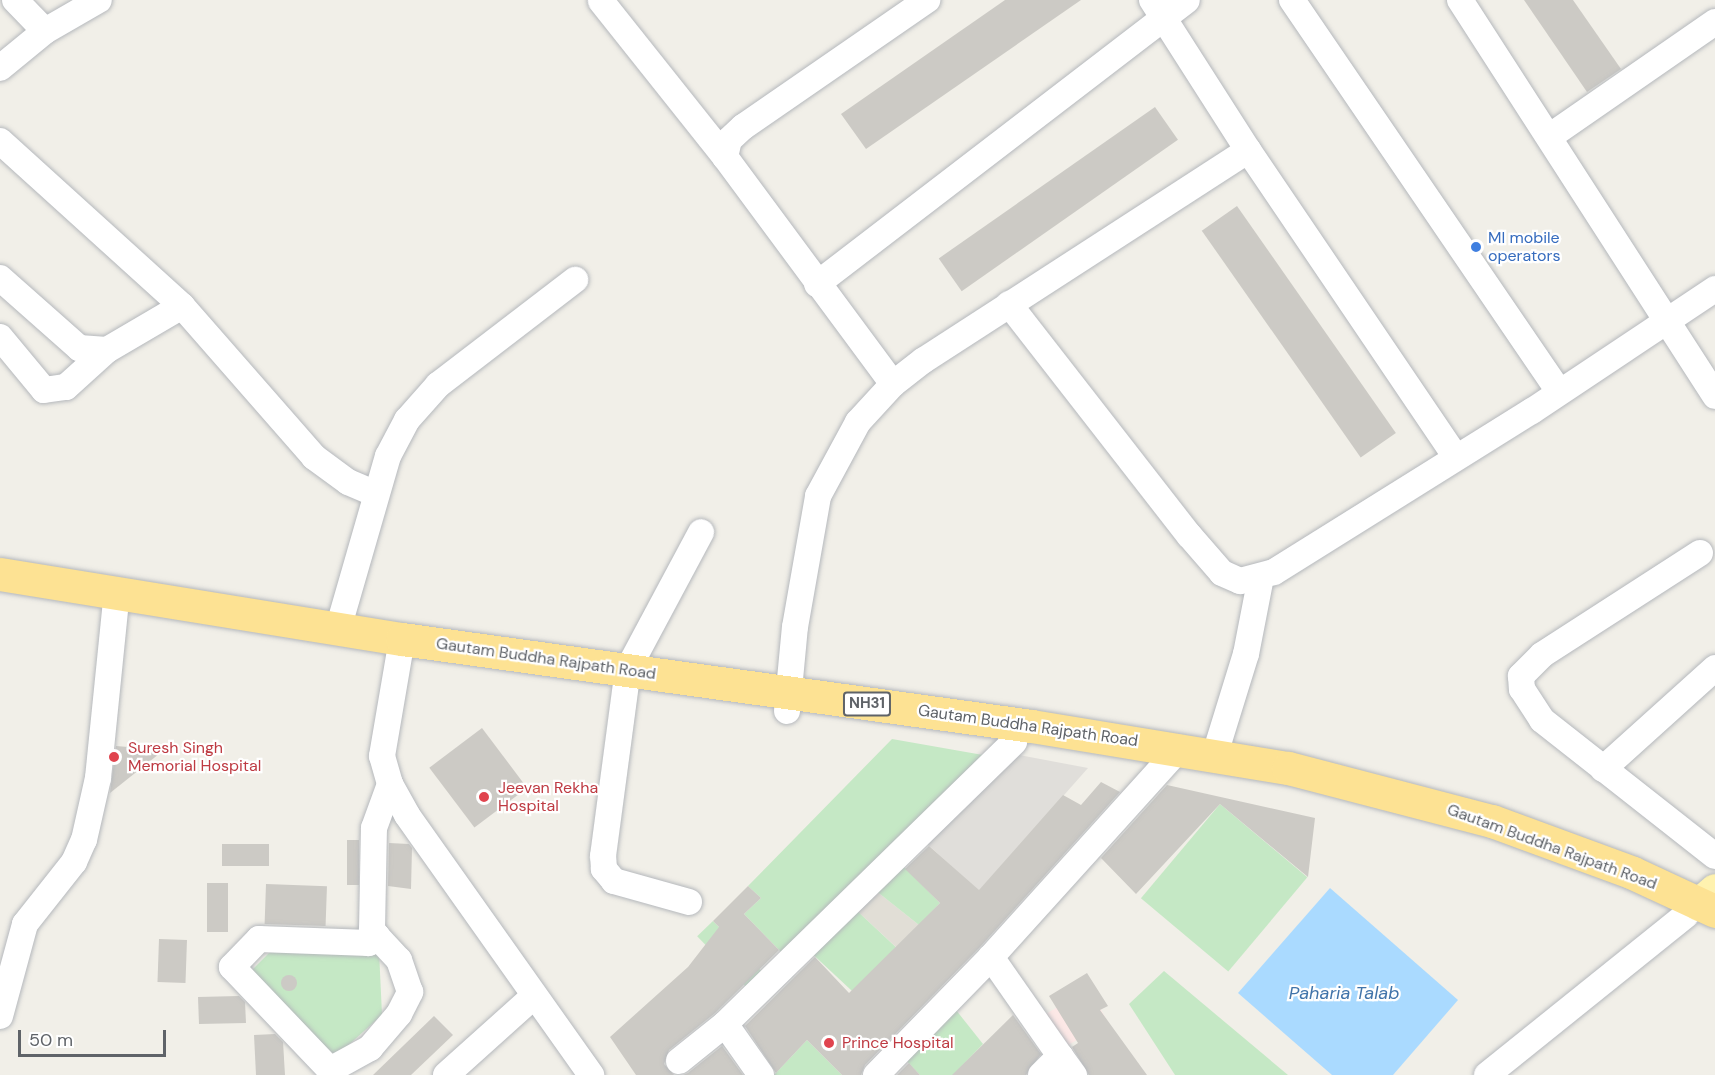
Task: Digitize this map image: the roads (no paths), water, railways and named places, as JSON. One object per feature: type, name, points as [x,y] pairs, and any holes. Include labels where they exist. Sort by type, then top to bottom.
[{"type":"highway","name":"Gautam Buddha Rajpath Road","points":[[0,574],[116,602],[338,629],[401,646],[1172,757],[1215,754],[1299,770],[1492,821],[1633,873],[1706,909]]},
{"type":"highway","name":"NH31","points":[[0,597],[116,602],[401,646]]},
{"type":"highway","name":"NH31","points":[[788,702],[1014,742],[1172,757],[1447,825],[1706,909]]},
{"type":"street","points":[[15,0],[45,31]]},
{"type":"street","points":[[0,68],[45,31],[99,0]]},
{"type":"street","points":[[724,157],[729,140],[742,127],[927,0]]},
{"type":"street","points":[[817,284],[1158,9],[1187,0]]},
{"type":"street","points":[[1292,0],[1559,392]]},
{"type":"street","points":[[1460,0],[1715,396]]},
{"type":"street","points":[[602,1],[724,157],[893,384]]},
{"type":"street","points":[[1158,9],[1248,150],[1456,457]]},
{"type":"street","points":[[1549,137],[1715,22]]},
{"type":"street","points":[[0,141],[182,306],[314,457],[348,482],[376,495]]},
{"type":"street","points":[[788,702],[795,627],[818,496],[858,422],[893,384],[1009,304],[1248,150]]},
{"type":"street","points":[[0,278],[79,348],[107,350]]},
{"type":"street","points":[[338,629],[388,456],[407,420],[438,385],[575,280]]},
{"type":"street","points":[[1009,304],[1222,573],[1240,581],[1261,577],[1559,392],[1715,289]]},
{"type":"street","points":[[0,337],[44,390],[66,387],[107,350],[182,306]]},
{"type":"street","points":[[689,902],[614,881],[604,869],[627,678],[701,532]]},
{"type":"street","points":[[1700,553],[1542,655],[1521,676],[1522,689],[1542,720],[1715,856]]},
{"type":"street","points":[[1215,754],[1246,654],[1261,577]]},
{"type":"street","points":[[0,1016],[25,924],[74,862],[84,840],[98,778],[116,602]]},
{"type":"street","points":[[401,646],[382,756],[390,784],[407,815],[591,1075]]},
{"type":"street","points":[[1604,769],[1715,668]]},
{"type":"street","points":[[679,1061],[725,1024],[1014,742]]},
{"type":"street","points":[[876,1075],[991,957],[1172,757]]},
{"type":"street","points":[[377,936],[369,942],[259,939],[232,967],[330,1070],[370,1048],[399,1014],[410,992],[399,960],[372,930],[374,828],[390,784]]},
{"type":"street","points":[[1487,1075],[1706,909]]},
{"type":"street","points":[[991,957],[1067,1066],[1041,1075]]},
{"type":"street","points":[[446,1075],[534,996]]},
{"type":"street","points":[[725,1024],[760,1075]]},
{"type":"water","name":"Paharia Talab","points":[[1330,888],[1458,1000],[1393,1075],[1332,1075],[1238,993]]},
{"type":"place","name":"MI mobile operators","points":[[1476,247]]},
{"type":"place","name":"Suresh Singh Memorial Hospital","points":[[114,757]]},
{"type":"place","name":"Jeevan Rekha Hospital","points":[[484,797]]},
{"type":"place","name":"Prince Hospital","points":[[829,1043]]}]
